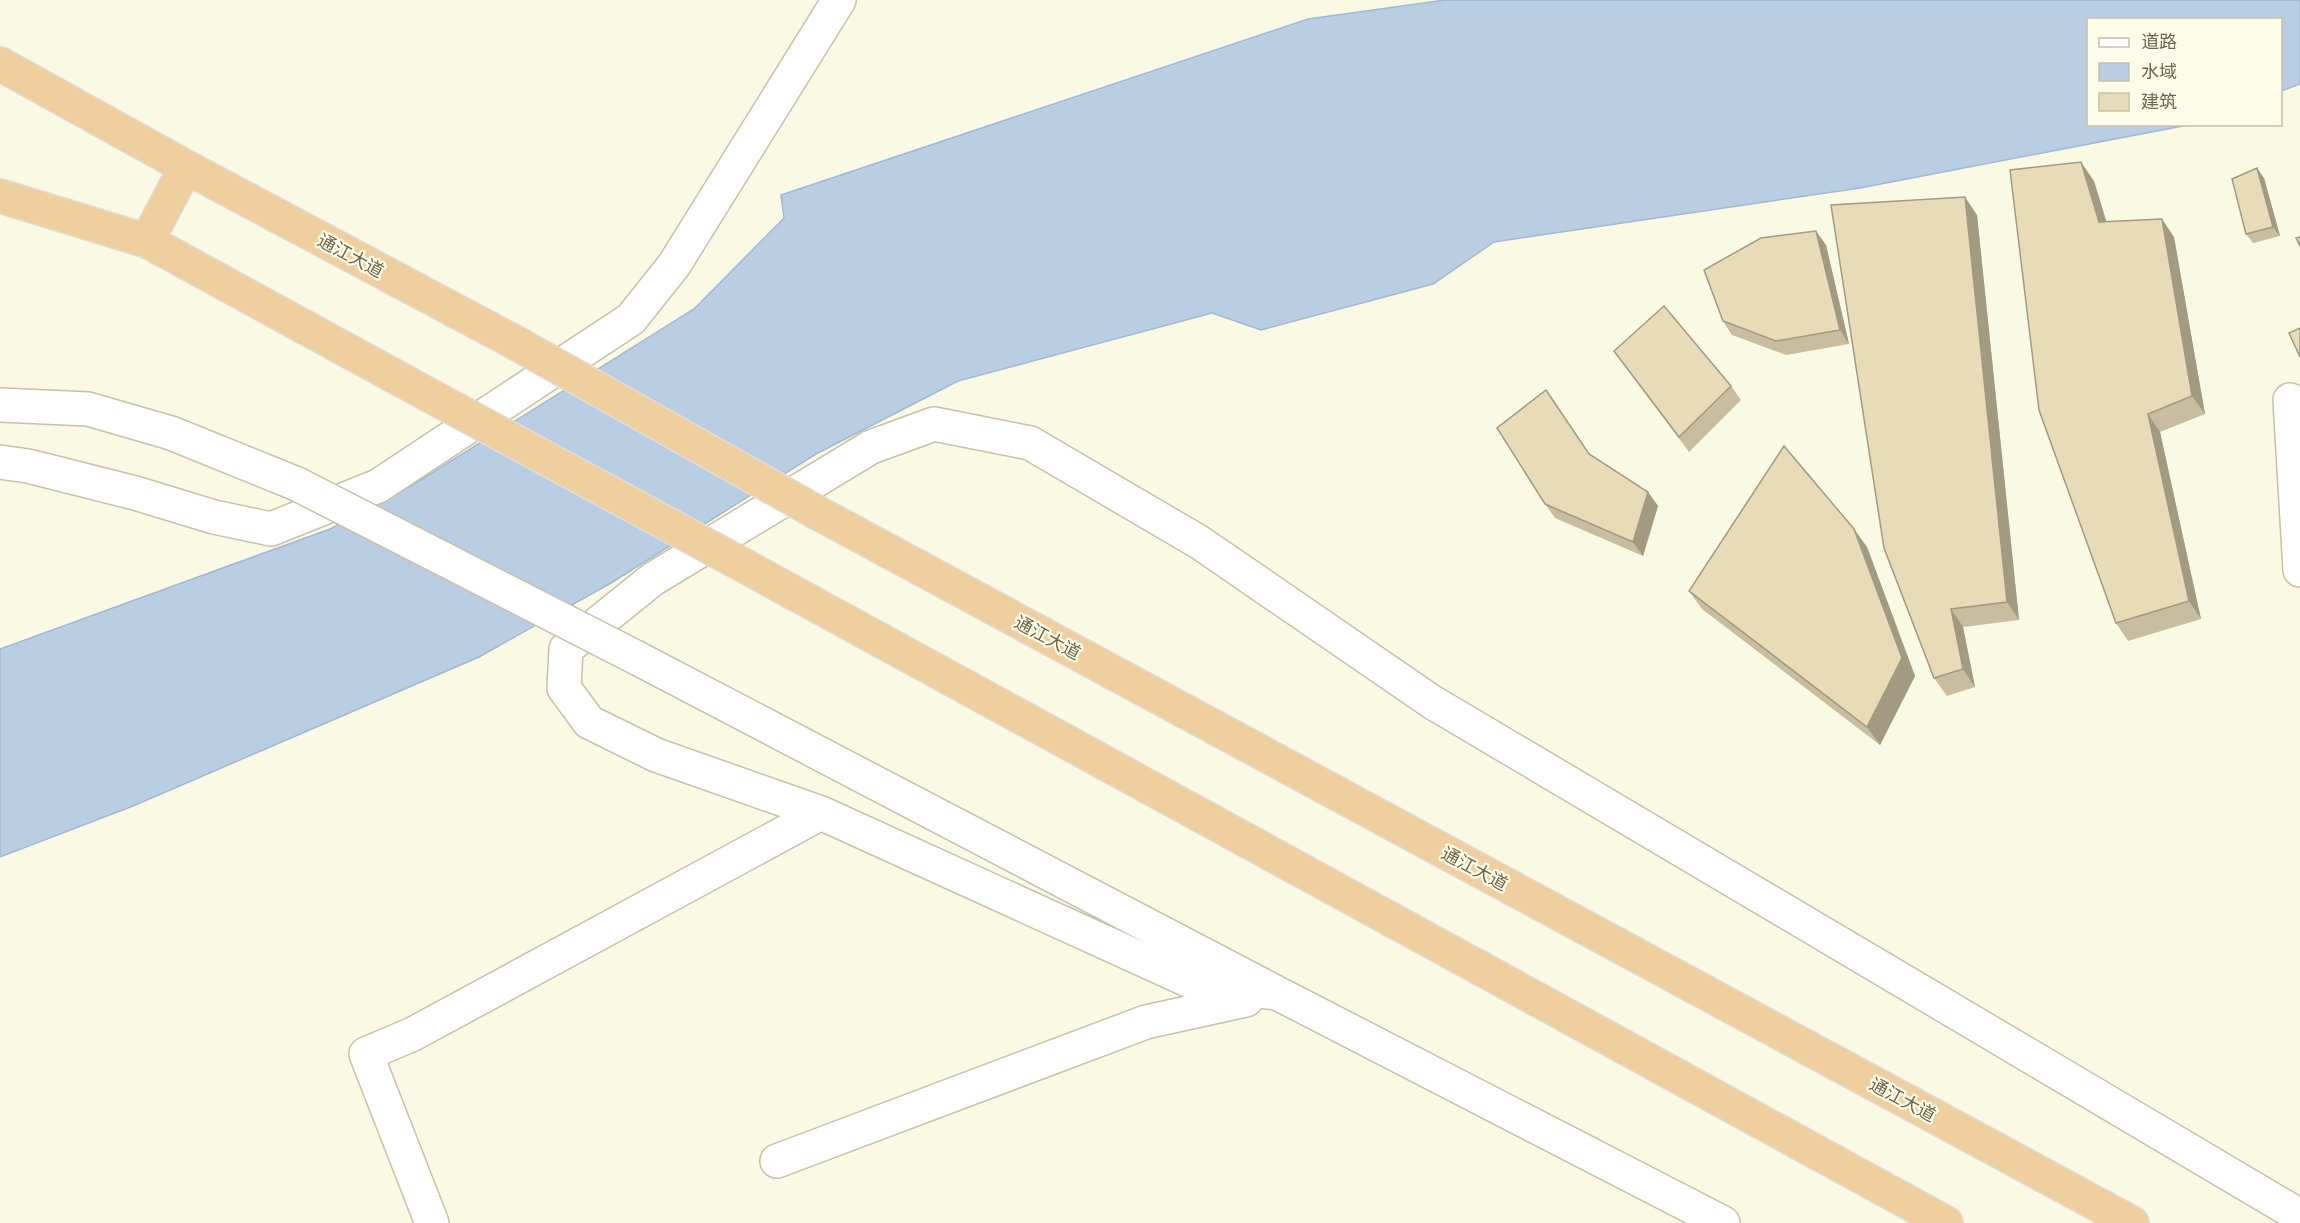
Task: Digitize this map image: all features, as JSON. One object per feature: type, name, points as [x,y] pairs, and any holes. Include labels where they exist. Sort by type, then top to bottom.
[{"type":"highway","name":"通江大道","points":[[0,64],[186,167],[516,343],[818,513],[2132,1223]]},
{"type":"highway","points":[[147,241],[186,167]]},
{"type":"highway","points":[[0,196],[147,241],[1946,1223]]},
{"type":"street","points":[[0,462],[28,466],[135,493],[214,517],[271,529],[378,486],[631,320],[674,265],[839,0]]},
{"type":"street","points":[[2290,400],[2298,483],[2300,570]]},
{"type":"street","points":[[0,405],[88,408],[171,433],[297,484],[638,658],[1277,993],[1723,1223]]},
{"type":"street","points":[[1277,993],[1202,986],[821,813],[656,755],[589,722],[564,688],[566,649],[653,579],[871,447],[934,424],[1030,442],[1199,542],[1432,702],[2300,1216]]},
{"type":"street","points":[[432,1223],[366,1054],[413,1034],[821,813]]},
{"type":"street","points":[[777,1161],[1146,1022],[1277,993]]},
{"type":"water","points":[[1445,0],[2300,0],[2300,84],[2282,91],[2282,18],[2087,18],[2087,126],[2183,126],[1860,188],[1494,242],[1433,284],[1261,330],[1212,313],[958,381],[816,454],[611,583],[479,657],[133,806],[0,857],[0,649],[330,529],[411,486],[694,309],[784,218],[781,195],[1308,19]]},
{"type":"building","points":[[2081,162],[2099,222],[2162,219],[2192,396],[2148,414],[2189,601],[2116,623],[2039,410],[2010,170]]},
{"type":"building","points":[[2257,168],[2273,227],[2246,234],[2232,179]]},
{"type":"building","points":[[1965,197],[2007,602],[1951,609],[1963,669],[1934,678],[1884,548],[1831,205]]},
{"type":"building","points":[[1816,231],[1840,330],[1776,341],[1723,321],[1704,270],[1761,238]]},
{"type":"building","points":[[1664,306],[1731,386],[1679,437],[1614,351]]},
{"type":"building","points":[[2300,328],[2300,357],[2289,333]]},
{"type":"building","points":[[1546,390],[1589,454],[1648,492],[1633,542],[1545,504],[1497,428]]},
{"type":"building","points":[[1784,446],[1854,529],[1902,658],[1867,727],[1689,591]]}]
